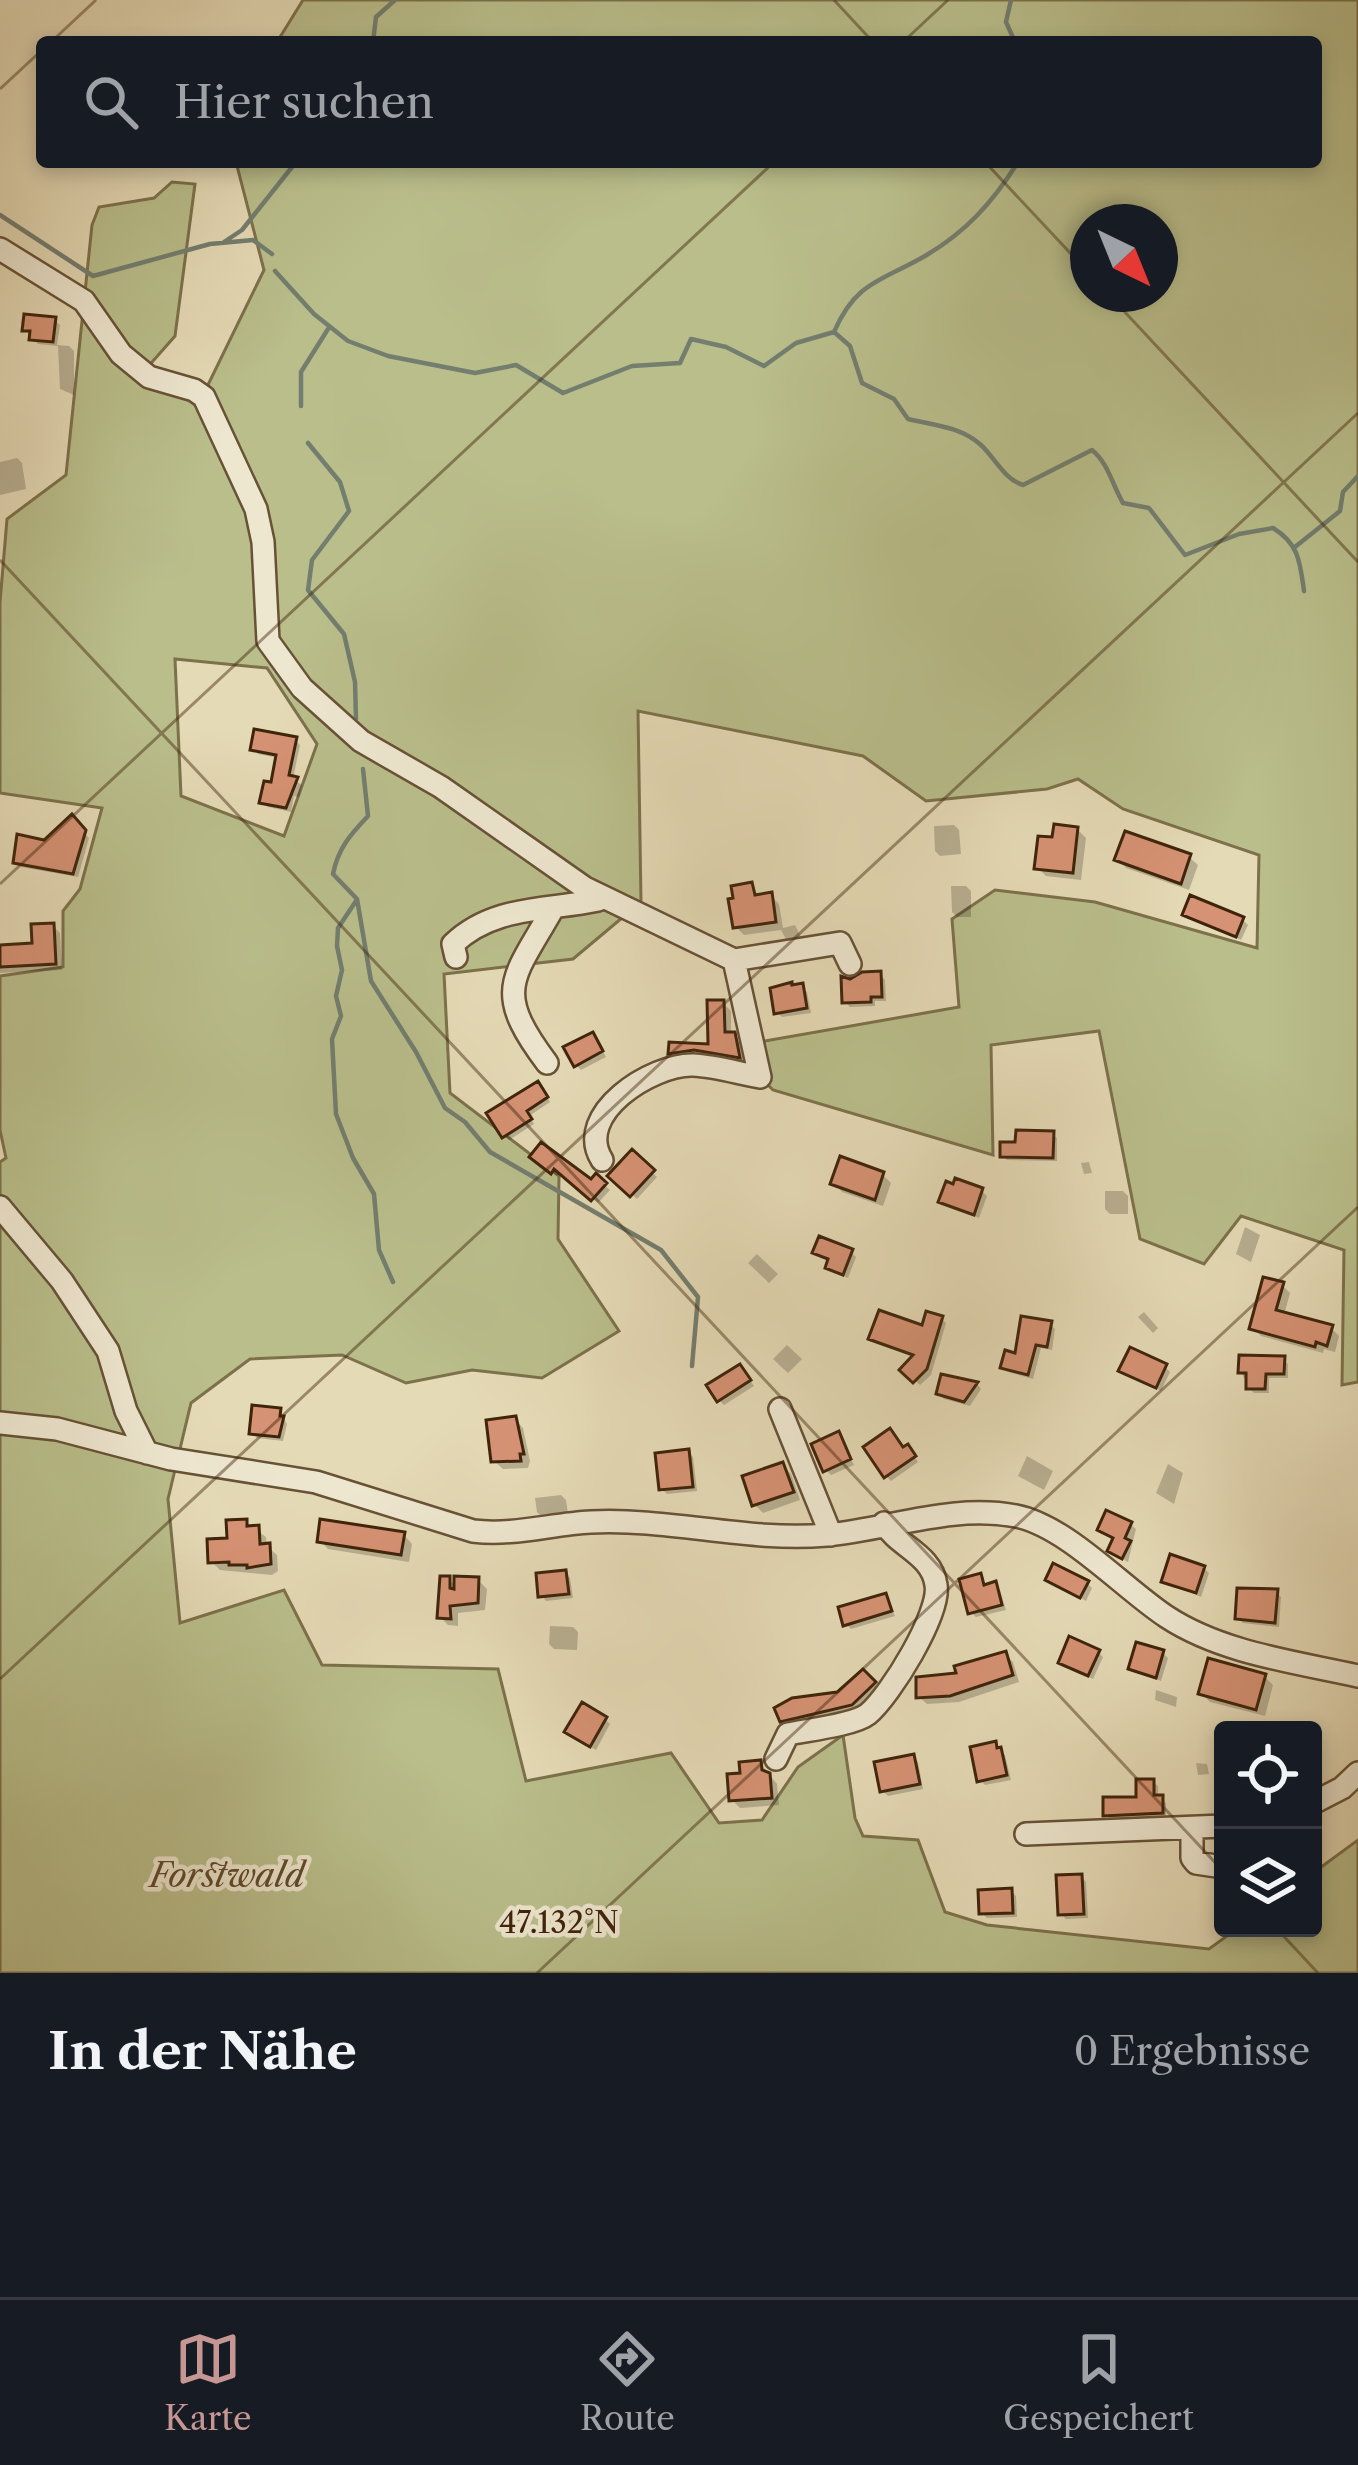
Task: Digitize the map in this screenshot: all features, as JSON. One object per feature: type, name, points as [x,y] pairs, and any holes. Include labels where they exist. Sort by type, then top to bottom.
[{"type":"street","points":[[0,249],[84,301],[121,354],[149,377],[204,397],[256,509],[263,542],[268,641],[302,688],[361,741],[441,787],[599,895],[734,960],[840,943],[850,964]]},
{"type":"street","points":[[456,957],[454,944],[495,917],[522,910],[552,910],[598,900],[599,895]]},
{"type":"street","points":[[547,1063],[516,1012],[513,984],[524,953],[552,910]]},
{"type":"street","points":[[602,1160],[596,1151],[596,1129],[603,1114],[653,1075],[690,1065],[760,1077],[734,960]]},
{"type":"street","points":[[0,1208],[62,1281],[108,1351],[126,1411],[147,1453]]},
{"type":"street","points":[[780,1409],[831,1535]]},
{"type":"street","points":[[0,1424],[57,1429],[147,1453],[316,1482],[495,1534],[591,1522],[786,1538],[980,1512],[1022,1516],[1080,1548],[1167,1617],[1204,1636],[1358,1676]]},
{"type":"street","points":[[776,1760],[788,1735],[866,1717],[919,1640],[937,1586],[929,1566],[890,1534],[884,1523]]},
{"type":"street","points":[[1322,1798],[1358,1773]]},
{"type":"street","points":[[1025,1834],[1214,1827]]},
{"type":"street","points":[[1192,1829],[1192,1858],[1214,1866]]},
{"type":"green space","name":"Forstwald","points":[[303,0],[1358,0],[1358,1382],[1342,1385],[1344,1250],[1241,1216],[1204,1264],[1140,1239],[1099,1031],[991,1045],[993,1155],[773,1090],[760,1077],[754,1043],[959,1007],[952,919],[995,890],[1095,902],[1257,948],[1259,855],[1123,809],[1078,779],[1047,789],[926,801],[863,756],[638,711],[641,902],[573,959],[444,974],[450,1093],[559,1176],[558,1239],[619,1331],[542,1378],[472,1370],[406,1383],[342,1355],[250,1359],[191,1403],[168,1499],[180,1623],[284,1590],[322,1665],[498,1669],[526,1781],[671,1753],[719,1823],[762,1820],[798,1767],[843,1735],[855,1818],[863,1836],[918,1840],[945,1912],[987,1925],[1209,1949],[1226,1937],[1322,1937],[1322,1866],[1358,1840],[1358,1973],[0,1973],[0,1162],[6,1158],[0,1130],[0,976],[63,967],[63,911],[80,889],[102,808],[0,793],[0,602],[7,519],[66,475],[92,225],[99,207],[154,198],[172,182],[195,184],[175,336],[138,378],[205,391],[264,270],[238,168],[1322,168],[1322,36],[281,36]],"holes":[[[175,659],[267,668],[317,744],[284,836],[181,796]]]},
{"type":"building","points":[[24,314],[56,317],[53,342],[29,340],[30,331],[22,331]]},
{"type":"building","points":[[254,729],[297,737],[289,775],[298,777],[286,808],[259,803],[264,781],[271,782],[276,755],[250,750]]},
{"type":"building","points":[[72,814],[86,830],[73,874],[13,863],[17,834],[44,840]]},
{"type":"building","points":[[1054,824],[1078,827],[1073,873],[1034,869],[1038,836],[1052,837]]},
{"type":"building","points":[[1125,831],[1191,854],[1181,884],[1114,860]]},
{"type":"building","points":[[752,882],[755,895],[772,892],[776,922],[733,928],[728,899],[733,898],[731,886]]},
{"type":"building","points":[[1190,895],[1244,917],[1236,937],[1182,915]]},
{"type":"building","points":[[54,923],[56,964],[0,967],[0,945],[32,943],[31,924]]},
{"type":"building","points":[[881,971],[882,997],[842,1003],[841,976],[850,979],[862,972]]},
{"type":"building","points":[[803,983],[807,1008],[774,1014],[770,988]]},
{"type":"building","points":[[707,1000],[724,1000],[725,1032],[735,1032],[740,1058],[694,1050],[668,1054],[669,1042],[708,1044]]},
{"type":"building","points":[[593,1032],[603,1051],[574,1067],[563,1047]]},
{"type":"building","points":[[538,1081],[548,1097],[527,1111],[532,1119],[502,1138],[486,1113]]},
{"type":"building","points":[[1016,1130],[1054,1131],[1053,1158],[1000,1157],[1000,1142],[1015,1142]]},
{"type":"building","points":[[541,1142],[591,1179],[596,1173],[607,1183],[591,1201],[554,1169],[551,1174],[529,1157]]},
{"type":"building","points":[[632,1149],[655,1170],[630,1197],[607,1176]]},
{"type":"building","points":[[840,1156],[884,1172],[875,1200],[830,1184]]},
{"type":"building","points":[[955,1178],[983,1188],[974,1215],[938,1202],[946,1181],[953,1184]]},
{"type":"building","points":[[819,1236],[853,1249],[843,1275],[825,1268],[828,1259],[812,1253]]},
{"type":"building","points":[[1263,1277],[1284,1282],[1276,1310],[1333,1325],[1327,1346],[1249,1329]]},
{"type":"building","points":[[879,1310],[922,1325],[926,1311],[943,1316],[927,1369],[913,1383],[899,1370],[913,1355],[868,1339]]},
{"type":"building","points":[[1021,1316],[1052,1321],[1047,1347],[1036,1345],[1028,1375],[1000,1368],[1005,1350],[1015,1353]]},
{"type":"building","points":[[1130,1347],[1167,1364],[1156,1388],[1118,1371]]},
{"type":"building","points":[[1239,1355],[1285,1356],[1284,1374],[1266,1374],[1265,1389],[1246,1389],[1246,1373],[1238,1373]]},
{"type":"building","points":[[740,1364],[751,1380],[717,1402],[706,1385]]},
{"type":"building","points":[[941,1374],[978,1382],[964,1402],[936,1394]]},
{"type":"building","points":[[252,1405],[281,1408],[279,1437],[249,1434]]},
{"type":"building","points":[[516,1416],[524,1454],[520,1454],[521,1461],[491,1462],[486,1420]]},
{"type":"building","points":[[890,1428],[916,1456],[884,1478],[863,1447]]},
{"type":"building","points":[[839,1431],[851,1459],[823,1472],[811,1444]]},
{"type":"building","points":[[689,1449],[693,1487],[659,1490],[655,1453]]},
{"type":"building","points":[[783,1462],[794,1492],[752,1506],[742,1476]]},
{"type":"building","points":[[1106,1510],[1132,1522],[1125,1538],[1131,1541],[1122,1559],[1107,1551],[1113,1538],[1097,1530]]},
{"type":"building","points":[[247,1519],[247,1526],[259,1525],[260,1544],[270,1543],[271,1564],[247,1568],[229,1562],[208,1563],[207,1539],[227,1538],[226,1520]]},
{"type":"building","points":[[320,1519],[405,1532],[401,1555],[317,1542]]},
{"type":"building","points":[[1170,1554],[1205,1566],[1196,1593],[1161,1582]]},
{"type":"building","points":[[1053,1563],[1089,1581],[1080,1598],[1045,1580]]},
{"type":"building","points":[[566,1570],[569,1594],[538,1597],[536,1573]]},
{"type":"building","points":[[981,1573],[984,1585],[996,1581],[1002,1605],[968,1614],[959,1579]]},
{"type":"building","points":[[440,1576],[450,1576],[454,1589],[454,1576],[479,1577],[478,1603],[450,1606],[451,1619],[437,1618]]},
{"type":"building","points":[[1237,1588],[1278,1589],[1275,1623],[1235,1619]]},
{"type":"building","points":[[886,1593],[892,1611],[843,1626],[838,1607]]},
{"type":"building","points":[[1069,1636],[1100,1650],[1088,1676],[1058,1663]]},
{"type":"building","points":[[1136,1642],[1164,1650],[1156,1678],[1128,1669]]},
{"type":"building","points":[[1006,1651],[1013,1675],[950,1696],[916,1698],[916,1677],[956,1673],[954,1666]]},
{"type":"building","points":[[1208,1658],[1266,1674],[1256,1710],[1198,1694]]},
{"type":"building","points":[[863,1669],[876,1682],[852,1705],[780,1722],[774,1708],[792,1698],[837,1692]]},
{"type":"building","points":[[582,1702],[607,1717],[590,1747],[564,1732]]},
{"type":"building","points":[[996,1741],[1007,1775],[977,1782],[970,1747]]},
{"type":"building","points":[[914,1754],[920,1784],[880,1792],[874,1762]]},
{"type":"building","points":[[761,1760],[762,1770],[770,1773],[772,1798],[729,1801],[727,1774],[740,1773],[739,1762]]},
{"type":"building","points":[[1136,1779],[1154,1779],[1154,1795],[1163,1795],[1163,1813],[1103,1816],[1103,1797],[1136,1797]]},
{"type":"building","points":[[1082,1874],[1084,1914],[1058,1915],[1056,1875]]},
{"type":"building","points":[[1012,1888],[1013,1913],[979,1914],[978,1890]]},
{"type":"waterway","points":[[374,36],[376,17],[395,0]]},
{"type":"waterway","points":[[1011,0],[1006,22],[1012,36]]},
{"type":"waterway","points":[[224,242],[242,230],[291,168]]},
{"type":"waterway","points":[[834,332],[861,292],[940,247],[966,226],[1014,168]]},
{"type":"waterway","points":[[0,215],[93,276],[210,244],[253,240],[272,254]]},
{"type":"waterway","points":[[275,271],[314,314],[348,341],[388,356],[475,373],[516,365],[563,393],[632,366],[680,363],[691,339],[726,347],[764,366],[796,343],[834,332],[850,346],[862,383],[894,399],[908,419],[973,439],[1016,482],[1023,485],[1092,450],[1123,503],[1149,508],[1185,555],[1239,534],[1273,528],[1293,547],[1304,591]]},
{"type":"waterway","points":[[301,406],[301,372],[328,329]]},
{"type":"waterway","points":[[308,443],[340,482],[349,511],[312,560],[308,590],[344,634],[355,682],[356,719]]},
{"type":"waterway","points":[[1295,547],[1340,511],[1343,492],[1358,476]]},
{"type":"waterway","points":[[363,769],[368,816],[342,849],[333,874],[357,899],[371,981],[445,1108],[465,1122],[490,1152],[661,1250],[698,1297],[692,1366]]},
{"type":"waterway","points":[[356,901],[338,928],[342,970],[336,996],[341,1016],[332,1039],[336,1114],[374,1194],[379,1250],[393,1282]]}]
